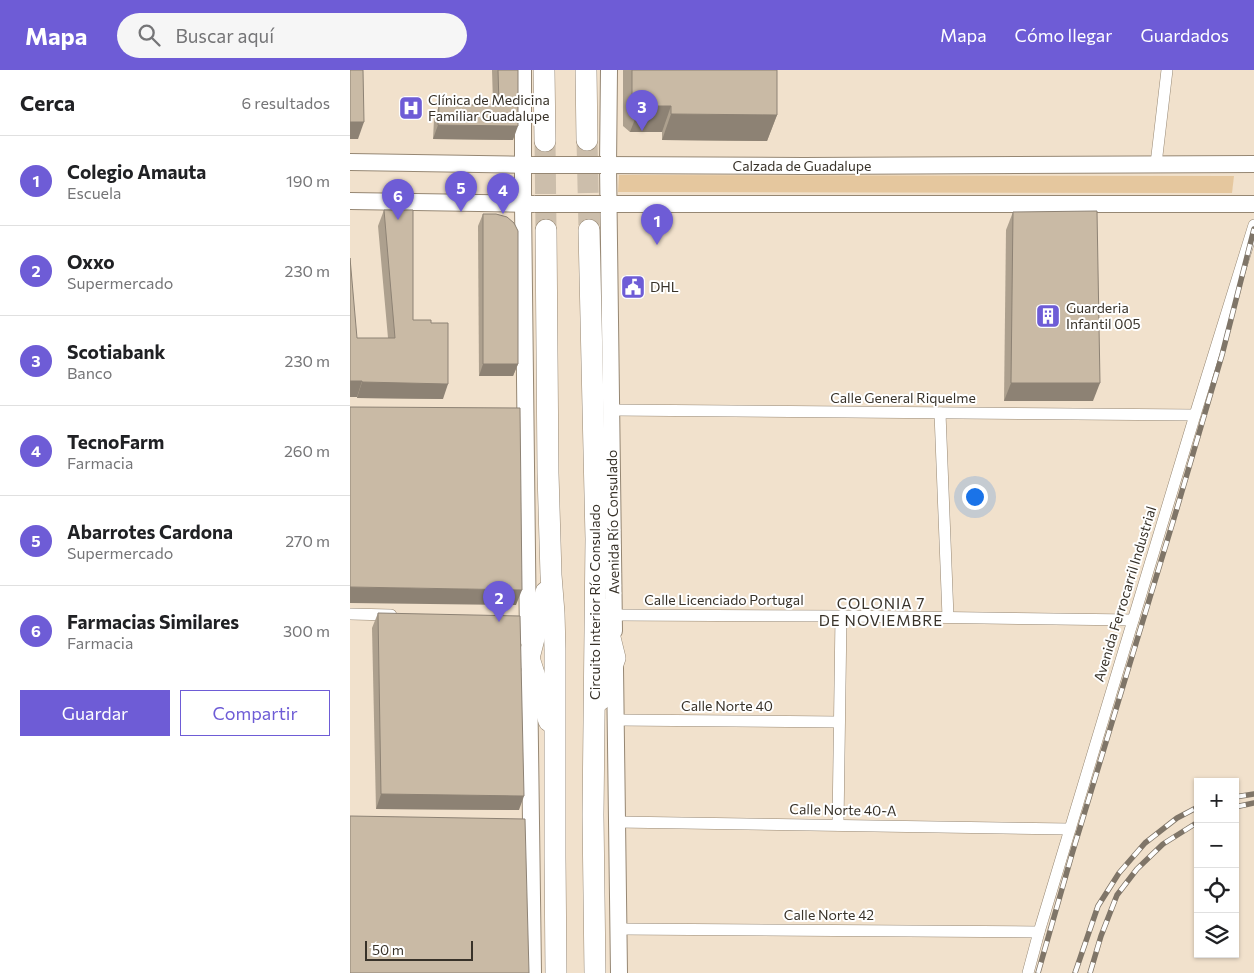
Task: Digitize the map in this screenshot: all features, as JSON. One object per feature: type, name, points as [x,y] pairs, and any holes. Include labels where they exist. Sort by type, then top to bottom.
[{"type":"highway","points":[[544,70],[545,141]]},
{"type":"highway","points":[[586,70],[587,140]]},
{"type":"highway","points":[[546,230],[548,482],[556,741],[556,973]]},
{"type":"highway","name":"Circuito Interior Río Consulado","points":[[589,230],[596,578],[593,816],[595,973]]},
{"type":"highway","points":[[551,575],[529,658],[556,741]]},
{"type":"highway","points":[[594,717],[614,658],[596,578]]},
{"type":"main road","points":[[523,70],[529,165],[529,204],[518,413],[523,616],[529,658],[526,824],[533,973]]},
{"type":"main road","name":"Avenida Río Consulado","points":[[609,70],[604,165],[611,410],[619,973]]},
{"type":"main road","name":"Calzada de Guadalupe","points":[[350,162],[803,166],[1254,164]]},
{"type":"main road","points":[[350,201],[529,204],[1254,204]]},
{"type":"street","points":[[1156,164],[1167,70]]},
{"type":"street","name":"Avenida Ferrocarril Industrial","points":[[1028,973],[1133,620],[1254,225]]},
{"type":"street","name":"Calle General Riquelme","points":[[611,410],[1195,415]]},
{"type":"street","points":[[940,413],[948,617]]},
{"type":"street","points":[[350,614],[400,615]]},
{"type":"street","name":"Calle Licenciado Portugal","points":[[614,614],[1133,620]]},
{"type":"street","points":[[838,825],[840,616]]},
{"type":"street","name":"Calle Norte 40","points":[[615,720],[839,722]]},
{"type":"street","name":"Calle Norte 40-A","points":[[617,822],[1070,829]]},
{"type":"street","name":"Calle Norte 42","points":[[618,929],[1039,932]]},
{"type":"shaded area","points":[[619,175],[1234,176],[1232,193],[618,192]]},
{"type":"building","points":[[350,70],[363,70],[364,122],[350,122]]},
{"type":"building","points":[[498,70],[518,70],[518,126],[438,125],[439,106],[499,104]]},
{"type":"building","points":[[632,70],[777,70],[777,115],[671,114],[671,106],[640,106],[632,100]]},
{"type":"building","points":[[384,210],[413,210],[413,320],[431,320],[431,323],[448,323],[448,384],[350,381],[350,258],[357,338],[395,338]]},
{"type":"building","name":"Guarderia Infantil 005","points":[[1097,211],[1100,383],[1011,383],[1013,212]]},
{"type":"building","points":[[483,214],[496,214],[507,217],[514,223],[518,231],[518,364],[483,364]]},
{"type":"building","points":[[350,407],[520,408],[522,590],[350,587]]},
{"type":"building","points":[[378,613],[520,616],[524,796],[381,794]]},
{"type":"building","points":[[350,816],[525,819],[529,973],[350,973]]},
{"type":"tunnel","points":[[587,140],[589,230]]},
{"type":"tunnel","points":[[545,141],[546,230]]},
{"type":"railway","points":[[1038,973],[1222,355],[1254,229]]},
{"type":"railway","points":[[1239,796],[1254,794]]},
{"type":"railway","points":[[1239,806],[1254,803]]},
{"type":"railway","points":[[1075,973],[1098,906],[1119,873],[1145,843],[1177,818],[1194,809]]},
{"type":"railway","points":[[1090,973],[1101,936],[1117,895],[1137,869],[1163,844],[1196,823]]},
{"type":"place","name":"Clínica de Medicina Familiar Guadalupe","points":[[411,108]]},
{"type":"place","name":"Scotiabank","points":[[642,131]]},
{"type":"place","name":"Abarrotes Cardona","points":[[461,212]]},
{"type":"place","name":"TecnoFarm","points":[[503,214]]},
{"type":"place","name":"Farmacias Similares","points":[[398,220]]},
{"type":"place","name":"Colegio Amauta","points":[[657,245]]},
{"type":"place","name":"DHL","points":[[633,287]]},
{"type":"place","name":"Guarderia Infantil 005","points":[[1048,316]]},
{"type":"place","name":"Oxxo","points":[[499,622]]},
{"type":"district","name":"COLONIA 7 DE NOVIEMBRE","points":[[881,612]]}]
